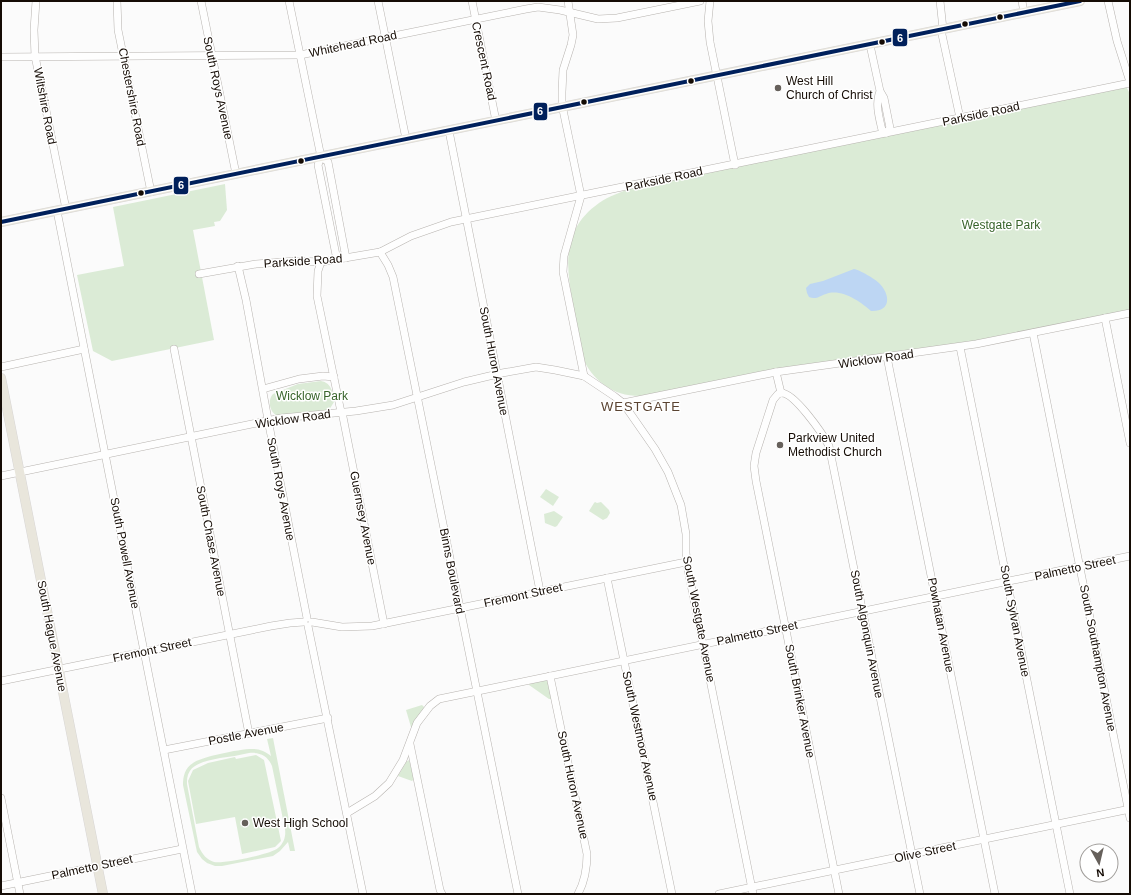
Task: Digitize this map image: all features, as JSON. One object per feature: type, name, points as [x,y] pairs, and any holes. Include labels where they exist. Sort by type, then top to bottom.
[{"type":"main road","points":[[1,222],[1080,1]]},
{"type":"main road","name":"South Hague Avenue","points":[[1,378],[103,894]]},
{"type":"street","name":"Wiltshire Road","points":[[36,1],[34,30],[35,56],[62,210]]},
{"type":"street","name":"Chestershire Road","points":[[116,1],[118,30],[151,192]]},
{"type":"street","name":"South Roys Avenue","points":[[201,1],[236,174]]},
{"type":"street","points":[[289,1],[321,157],[318,165],[337,260]]},
{"type":"street","points":[[378,1],[406,139]]},
{"type":"street","name":"Crescent Road","points":[[472,1],[496,121]]},
{"type":"street","points":[[568,1],[573,35],[564,70],[562,92],[563,108],[581,196],[564,256],[563,272],[584,376]]},
{"type":"street","name":"Whitehead Road","points":[[1,57],[300,55],[538,7],[560,10],[571,14],[598,19],[617,18],[700,1]]},
{"type":"street","points":[[710,1],[708,21],[710,42],[735,165]]},
{"type":"street","points":[[940,1],[942,30],[960,118]]},
{"type":"street","points":[[1022,1],[1024,13]]},
{"type":"street","points":[[1108,1],[1117,41],[1130,83]]},
{"type":"street","points":[[870,45],[880,91],[877,99],[879,115],[882,130],[886,133]]},
{"type":"street","name":"Parkside Road","points":[[200,274],[238,266],[296,261],[321,262],[380,252],[429,229],[451,222],[1130,83]]},
{"type":"street","name":"South Huron Avenue","points":[[449,131],[540,591]]},
{"type":"street","points":[[321,157],[328,162],[346,258]]},
{"type":"street","name":"South Powell Avenue","points":[[62,210],[84,350],[106,454],[192,894]]},
{"type":"street","name":"Binns Boulevard","points":[[380,252],[388,265],[393,278],[518,894]]},
{"type":"street","name":"Guernsey Avenue","points":[[321,262],[318,271],[317,296],[342,412],[384,624]]},
{"type":"street","name":"South Roys Avenue","points":[[238,266],[246,300],[268,421],[363,894]]},
{"type":"street","name":"Wicklow Road","points":[[622,403],[776,372],[960,347],[1130,313]]},
{"type":"street","points":[[1105,318],[1130,443]]},
{"type":"street","name":"South Southampton Avenue","points":[[1033,333],[1130,818]]},
{"type":"street","name":"South Sylvan Avenue","points":[[960,347],[1070,894]]},
{"type":"street","name":"South Chase Avenue","points":[[174,349],[249,734]]},
{"type":"street","points":[[1,367],[84,350]]},
{"type":"street","name":"Powhatan Avenue","points":[[887,357],[995,894]]},
{"type":"street","name":"Wicklow Road","points":[[1,476],[268,421],[297,416],[393,405],[464,382],[536,367],[584,376]]},
{"type":"street","points":[[776,372],[781,394]]},
{"type":"street","points":[[263,389],[299,379],[334,376]]},
{"type":"street","name":"South Westgate Avenue","points":[[584,376],[622,403],[655,449],[678,494],[684,515],[686,562],[752,891]]},
{"type":"street","name":"South Algonquin Avenue","points":[[781,394],[784,393],[790,396],[820,430],[828,446],[920,894]]},
{"type":"street","name":"South Brinker Avenue","points":[[781,394],[778,394],[774,400],[767,418],[756,453],[754,466],[839,894]]},
{"type":"street","name":"Palmetto Street","points":[[347,814],[376,796],[389,782],[403,760],[417,723],[430,706],[439,699],[1130,556]]},
{"type":"street","name":"Fremont Street","points":[[1,681],[290,622],[308,622],[348,627],[384,624],[686,562]]},
{"type":"street","name":"South Westmoor Avenue","points":[[607,578],[672,894]]},
{"type":"street","name":"South Huron Avenue","points":[[550,676],[587,854],[587,868],[584,881],[578,894]]},
{"type":"street","name":"Postle Avenue","points":[[164,750],[328,718]]},
{"type":"street","points":[[410,743],[442,894]]},
{"type":"street","points":[[1,798],[20,894]]},
{"type":"street","name":"Olive Street","points":[[719,894],[752,891],[834,870],[1129,809]]},
{"type":"street","name":"Palmetto Street","points":[[1,886],[182,849]]},
{"type":"green space","name":"Westgate Park","points":[[1127,88],[1130,94],[1130,310],[1024,333],[642,396],[622,394],[605,386],[586,365],[582,356],[571,290],[568,262],[569,249],[572,237],[578,225],[587,213],[607,198],[632,188]]},
{"type":"green space","points":[[225,184],[227,210],[220,221],[214,222],[215,226],[193,230],[214,340],[112,361],[93,351],[77,275],[124,266],[113,207]]},
{"type":"green space","name":"Wicklow Park","points":[[321,381],[330,386],[332,392],[334,402],[329,410],[278,416],[271,410],[270,400],[273,394],[298,384]]},
{"type":"green space","points":[[546,489],[559,497],[553,506],[540,497]]},
{"type":"green space","points":[[595,502],[601,502],[609,510],[610,513],[607,518],[603,520],[589,511]]},
{"type":"green space","points":[[554,511],[563,517],[555,527],[545,523],[544,514]]},
{"type":"green space","points":[[547,680],[552,697],[551,699],[529,685],[530,683]]},
{"type":"green space","points":[[422,705],[424,709],[413,727],[411,727],[406,710]]},
{"type":"green space","points":[[273,738],[295,851],[290,851],[288,842],[273,856],[222,866],[215,866],[207,863],[197,852],[183,785],[185,772],[190,765],[197,761],[232,751],[256,749],[271,756],[267,739]],"holes":[[[253,753],[266,757],[272,766],[285,829],[284,839],[278,848],[267,853],[227,862],[211,861],[205,856],[199,847],[187,777],[189,772],[202,762]]]},
{"type":"green space","points":[[256,755],[264,760],[281,841],[275,847],[242,854],[235,817],[196,824],[188,781],[193,770],[208,763],[235,757],[236,759]]},
{"type":"green space","points":[[409,760],[414,779],[412,781],[398,776],[406,762]]},
{"type":"water","points":[[854,269],[871,277],[883,288],[886,293],[887,302],[882,309],[878,311],[871,311],[856,300],[844,294],[838,293],[826,294],[816,298],[809,297],[806,288],[810,284],[823,281]]},
{"type":"transit line","name":"6","points":[[1,222],[1080,1]]},
{"type":"place","name":"West Hill Church of Christ","points":[[778,88]]},
{"type":"place","name":"Parkview United Methodist Church","points":[[780,445]]},
{"type":"place","name":"West High School","points":[[245,823]]},
{"type":"district","name":"WESTGATE","points":[[641,406]]}]
